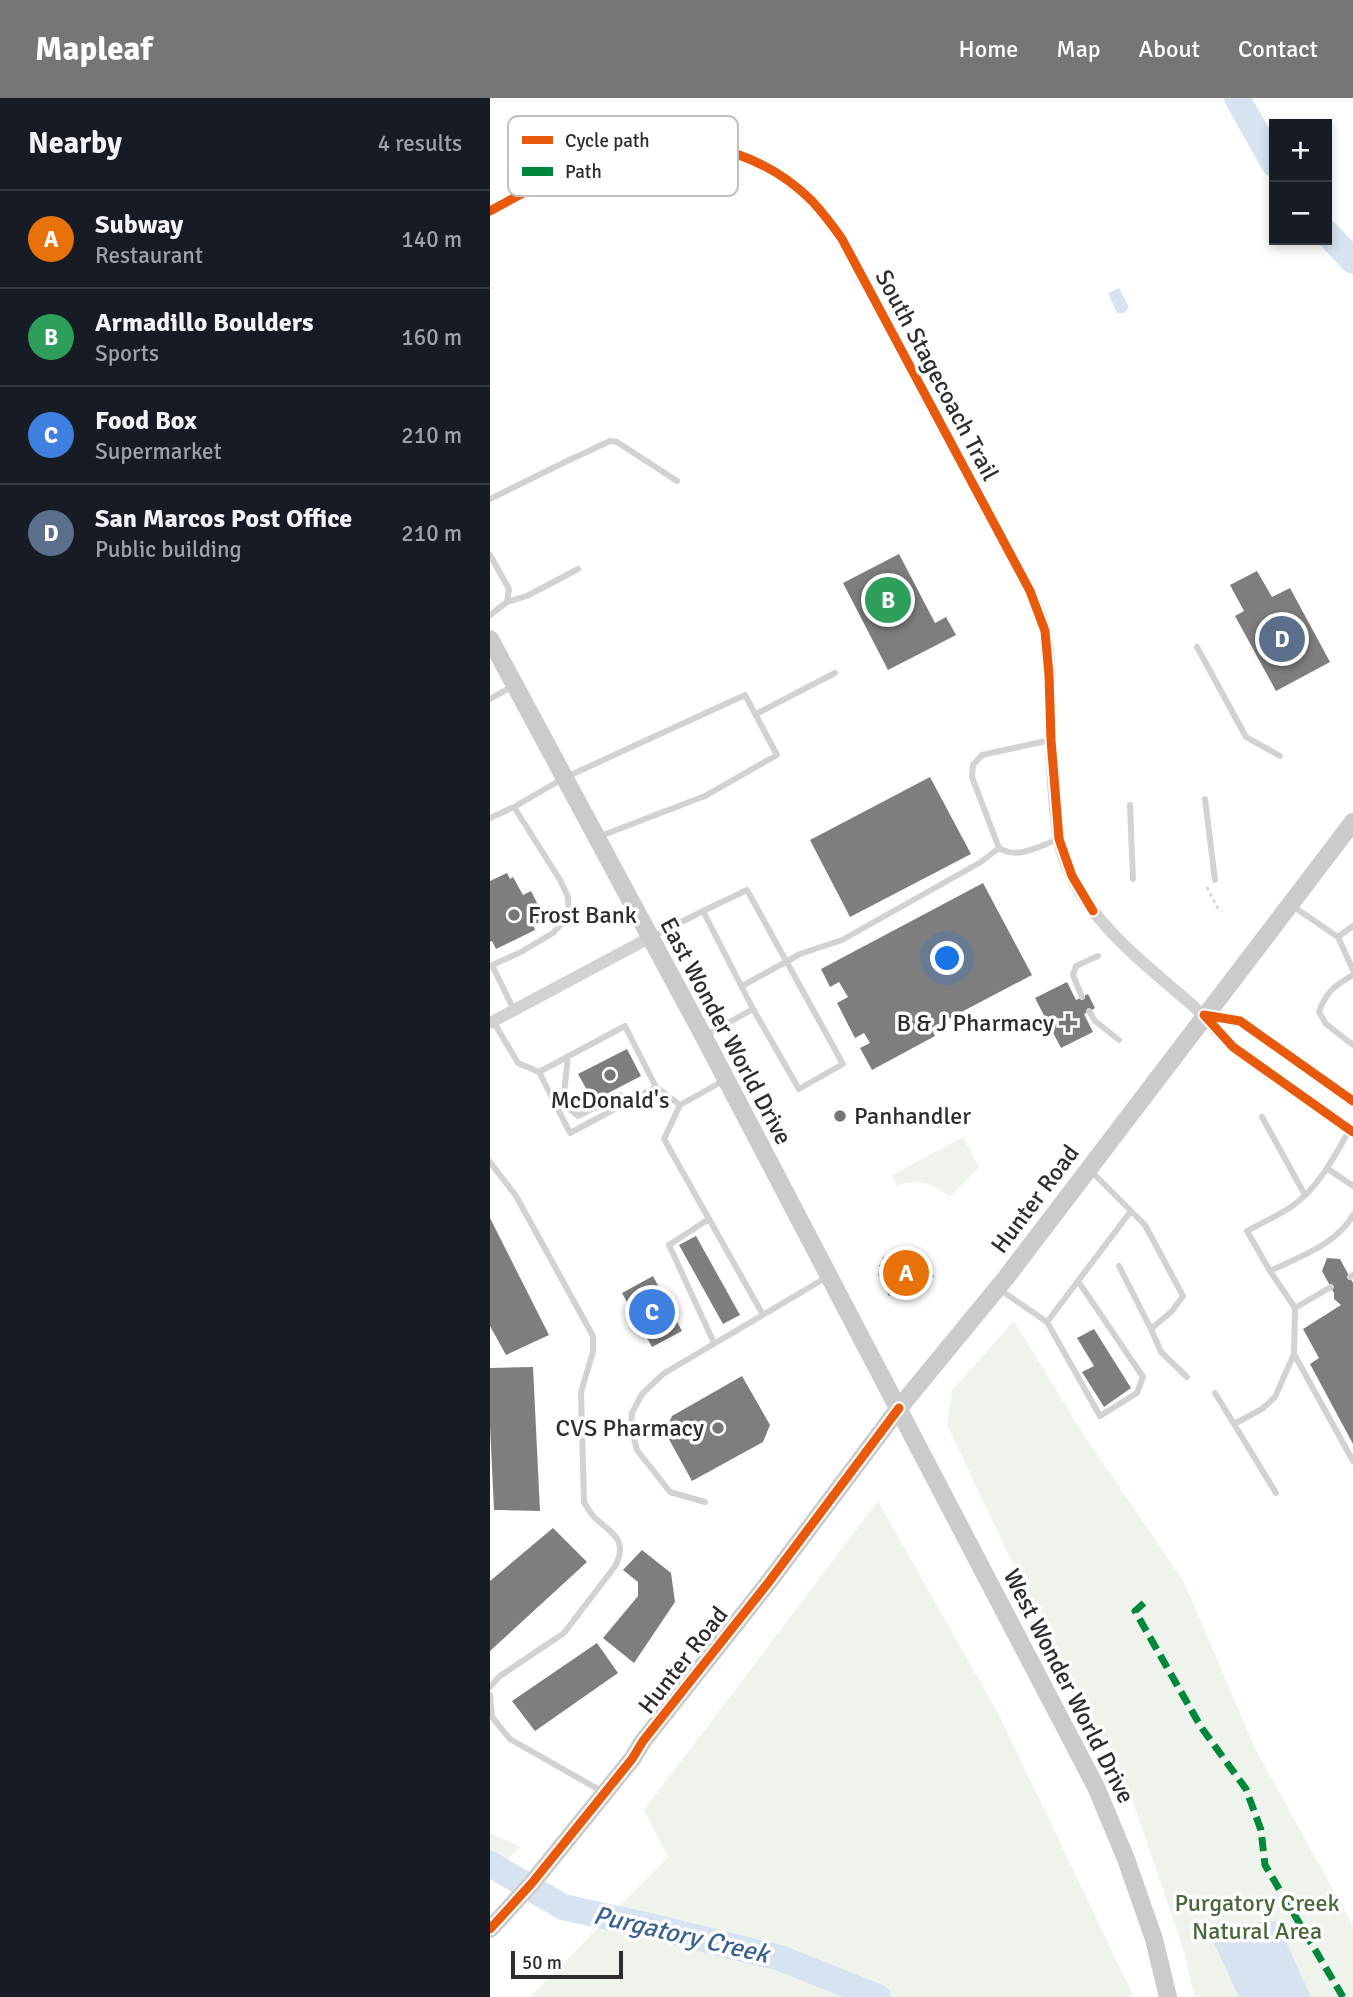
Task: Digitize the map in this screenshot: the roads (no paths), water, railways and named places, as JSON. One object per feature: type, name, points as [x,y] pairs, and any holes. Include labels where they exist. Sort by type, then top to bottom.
[{"type":"main road","name":"East Wonder World Drive","points":[[490,639],[899,1408]]},
{"type":"main road","name":"Hunter Road","points":[[490,1929],[605,1793],[899,1408],[997,1288],[1204,1015],[1349,834]]},
{"type":"main road","name":"West Wonder World Drive","points":[[899,1408],[1096,1787],[1126,1859],[1154,1939],[1168,1997]]},
{"type":"street","name":"South Stagecoach Trail","points":[[738,155],[754,160],[811,200],[842,239],[1030,591],[1045,631],[1059,839],[1072,876],[1084,897],[1120,943],[1204,1015],[1233,1046],[1351,1130]]},
{"type":"street","name":"South Stagecoach Trail","points":[[490,211],[518,196]]},
{"type":"street","points":[[491,1022],[649,938]]},
{"type":"street","points":[[1204,1015],[1240,1020],[1353,1101]]},
{"type":"lane","points":[[490,499],[610,441],[617,442],[677,481]]},
{"type":"lane","points":[[490,555],[509,590],[507,602]]},
{"type":"lane","points":[[490,615],[507,602],[527,596],[578,569]]},
{"type":"lane","points":[[1197,647],[1246,737],[1280,756]]},
{"type":"lane","points":[[755,714],[835,673]]},
{"type":"lane","points":[[490,699],[514,685]]},
{"type":"lane","points":[[490,818],[564,778],[746,695],[777,755],[705,796],[596,838]]},
{"type":"lane","points":[[1051,740],[982,755],[973,765],[972,777],[999,848],[1006,852],[1025,852],[1059,839]]},
{"type":"lane","points":[[1205,799],[1215,880]]},
{"type":"lane","points":[[1130,805],[1133,879]]},
{"type":"lane","points":[[514,807],[560,880],[568,897],[569,916],[553,933],[521,952],[491,965],[514,1010]]},
{"type":"lane","points":[[742,986],[800,954],[842,940],[981,862],[999,848]]},
{"type":"lane","points":[[649,938],[703,911],[747,890],[843,1064],[799,1089],[753,1009],[703,911]]},
{"type":"lane","points":[[1290,905],[1338,937],[1353,972],[1324,997],[1320,1012],[1326,1024],[1353,1045]]},
{"type":"lane","points":[[1338,937],[1353,926]]},
{"type":"lane","points":[[1082,997],[1073,975],[1076,966],[1098,956]]},
{"type":"lane","points":[[704,1037],[753,1009]]},
{"type":"lane","points":[[1089,1012],[1095,1021],[1119,1040]]},
{"type":"lane","points":[[491,1022],[518,1063],[539,1072],[570,1133],[656,1087]]},
{"type":"lane","points":[[539,1072],[625,1026],[656,1087],[680,1105]]},
{"type":"lane","points":[[568,1056],[563,1104],[578,1116],[619,1095],[634,1099]]},
{"type":"lane","points":[[724,1080],[680,1105],[664,1139],[763,1315]]},
{"type":"lane","points":[[1262,1117],[1305,1195]]},
{"type":"lane","points":[[1234,1424],[1262,1409],[1275,1396],[1294,1354],[1295,1308],[1247,1231],[1292,1206],[1305,1195],[1328,1169],[1351,1130]]},
{"type":"lane","points":[[490,1162],[516,1196],[593,1336],[593,1352],[581,1392],[584,1502],[592,1515],[616,1535],[621,1556],[617,1565],[564,1633],[500,1676],[490,1687]]},
{"type":"lane","points":[[1089,1169],[1145,1225],[1183,1296],[1172,1311],[1151,1329]]},
{"type":"lane","points":[[1328,1169],[1353,1186]]},
{"type":"lane","points":[[1047,1322],[1131,1211]]},
{"type":"lane","points":[[1270,1271],[1322,1245],[1346,1227],[1353,1214]]},
{"type":"lane","points":[[709,1219],[669,1245],[715,1343]]},
{"type":"lane","points":[[1119,1266],[1161,1352],[1187,1377]]},
{"type":"lane","points":[[705,1502],[670,1492],[637,1450],[631,1427],[632,1413],[642,1394],[663,1374],[829,1276]]},
{"type":"lane","points":[[997,1288],[1047,1322],[1100,1416],[1137,1393],[1143,1377],[1078,1281]]},
{"type":"lane","points":[[1295,1308],[1331,1287]]},
{"type":"lane","points":[[1294,1354],[1353,1461]]},
{"type":"lane","points":[[1215,1393],[1276,1493]]},
{"type":"lane","points":[[490,1695],[492,1717],[510,1739],[605,1793]]},
{"type":"water","points":[[1119,288],[1129,307],[1124,313],[1117,313],[1108,293]]},
{"type":"water","points":[[1265,1920],[1277,1922],[1311,1997],[1239,1997],[1213,1941]]},
{"type":"waterway","points":[[1237,98],[1269,155]]},
{"type":"waterway","points":[[1332,238],[1353,261]]},
{"type":"waterway","name":"Purgatory Creek","points":[[490,1864],[563,1907],[780,1958],[878,1997]]},
{"type":"place","name":"Armadillo Boulders","points":[[888,600]]},
{"type":"place","name":"San Marcos Post Office","points":[[1282,639]]},
{"type":"place","name":"Frost Bank","points":[[514,915]]},
{"type":"place","name":"B & J Pharmacy","points":[[1068,1023]]},
{"type":"place","name":"McDonald's","points":[[610,1075]]},
{"type":"place","name":"Panhandler","points":[[840,1116]]},
{"type":"place","name":"Subway","points":[[906,1273]]},
{"type":"place","name":"Food Box","points":[[652,1312]]},
{"type":"place","name":"CVS Pharmacy","points":[[718,1428]]},
{"type":"park label","name":"Purgatory Creek Natural Area","points":[[1257,1917]]}]
